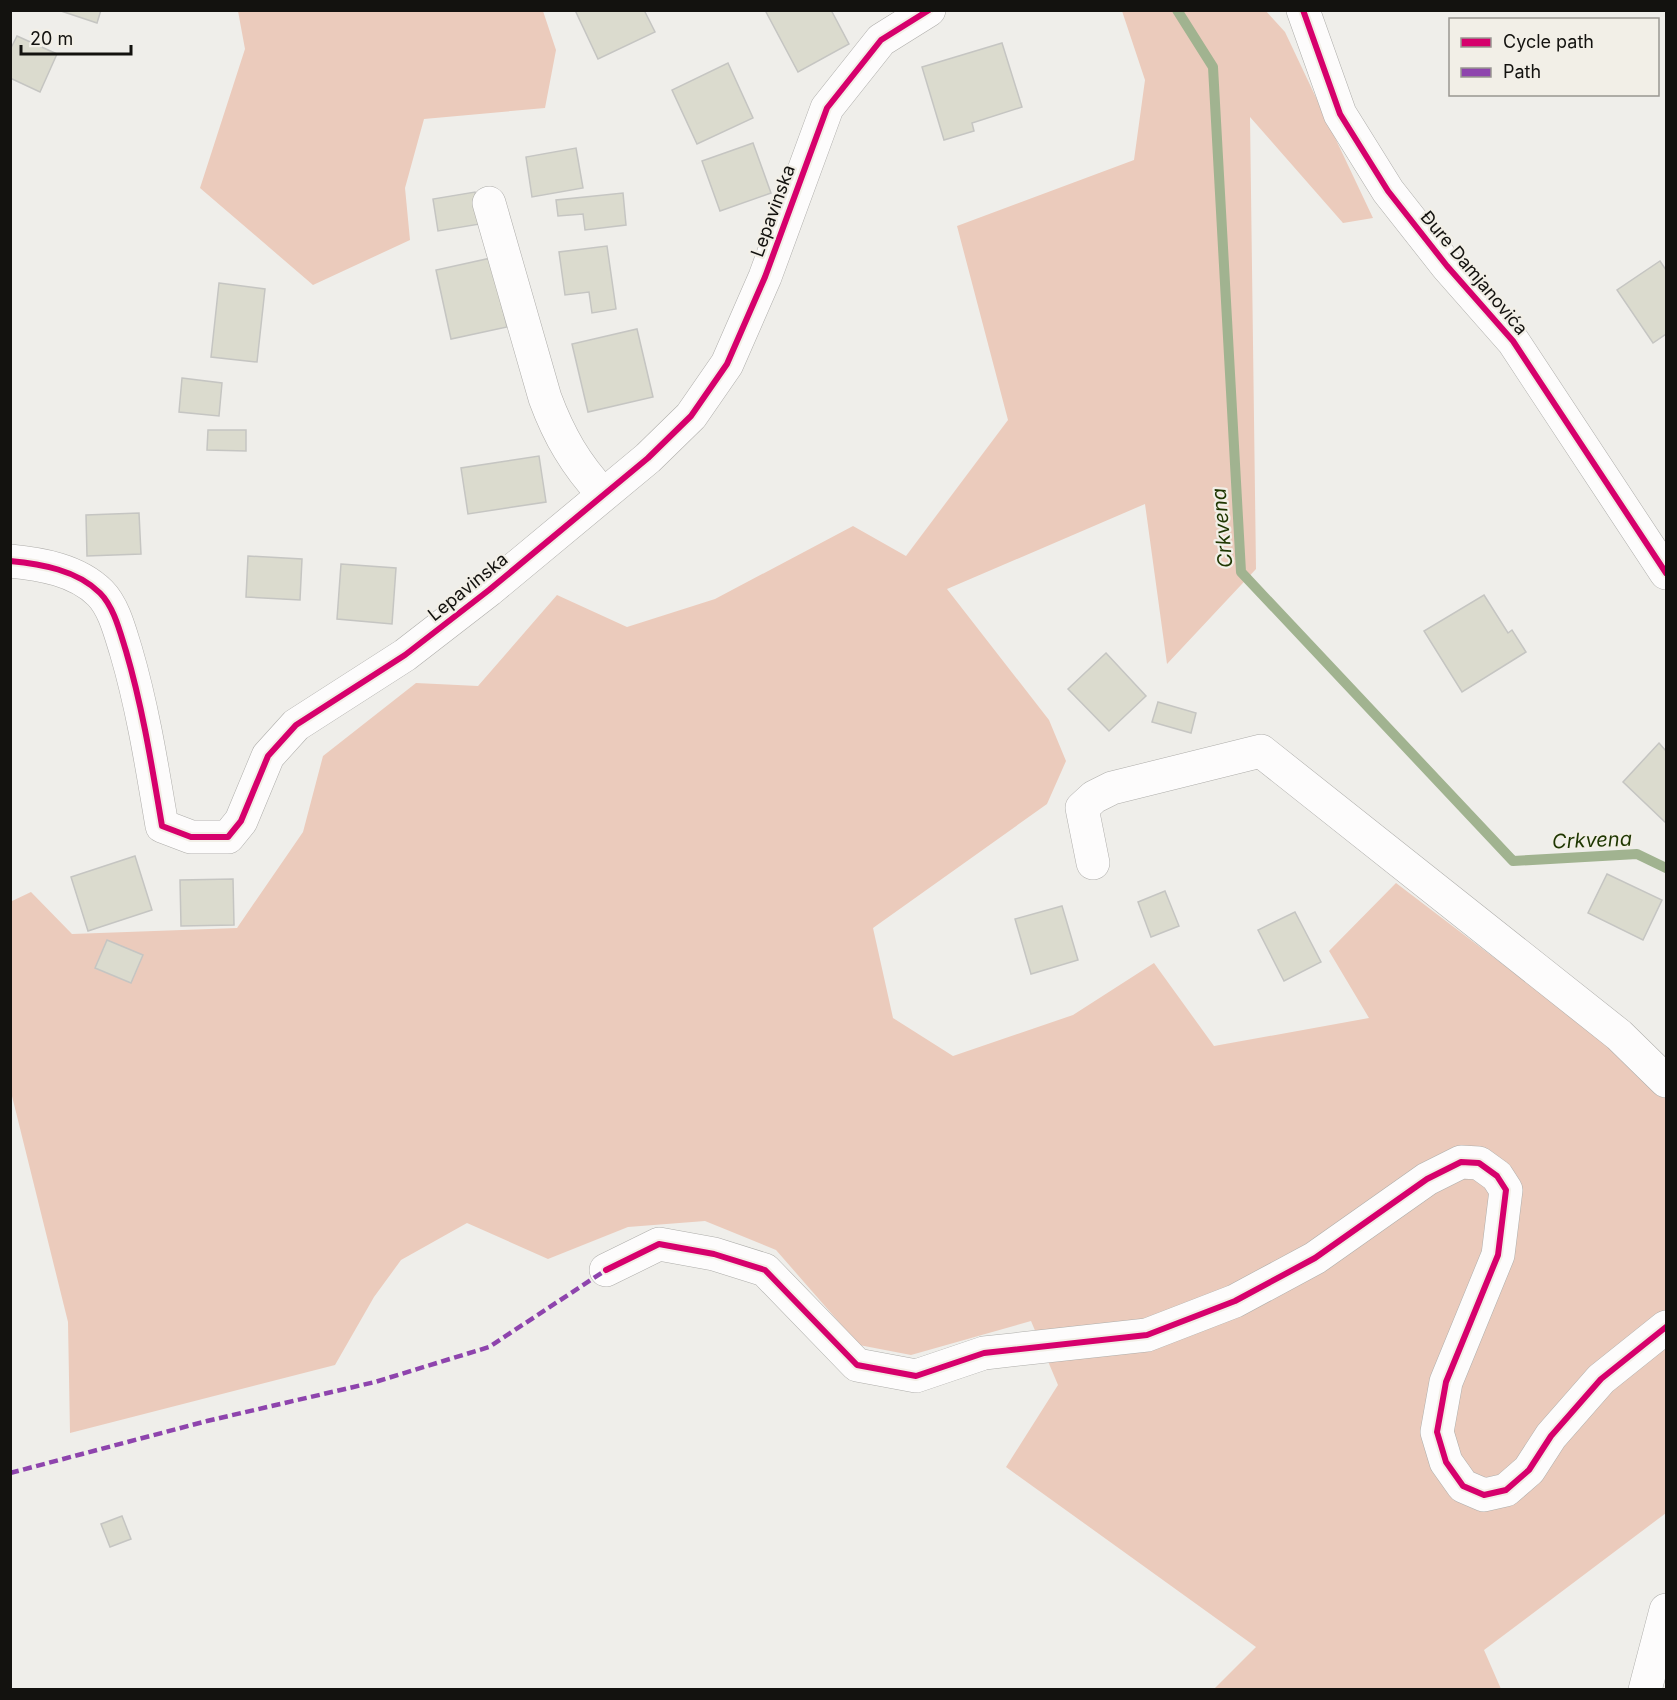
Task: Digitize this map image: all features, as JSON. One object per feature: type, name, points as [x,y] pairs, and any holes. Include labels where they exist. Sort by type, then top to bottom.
[{"type":"street","name":"Lepavinska","points":[[10,561],[30,563],[74,574],[100,593],[117,622],[142,705],[162,826],[191,837],[228,837],[241,821],[268,756],[296,725],[405,655],[489,590],[648,458],[691,416],[727,364],[765,277],[827,108],[881,40],[929,10]]},
{"type":"street","name":"Đure Damjanovića","points":[[1303,10],[1340,114],[1388,191],[1447,266],[1513,341],[1666,573]]},
{"type":"street","points":[[489,203],[545,398],[557,430],[573,459],[603,494]]},
{"type":"street","points":[[1093,863],[1082,808],[1094,797],[1112,788],[1261,751],[1619,1035],[1666,1081]]},
{"type":"street","points":[[606,1270],[659,1245],[714,1254],[765,1270],[857,1365],[916,1376],[984,1353],[1148,1335],[1235,1301],[1315,1258],[1427,1179],[1461,1162],[1479,1163],[1497,1176],[1506,1190],[1498,1255],[1446,1382],[1437,1432],[1446,1462],[1463,1486],[1484,1495],[1506,1490],[1529,1470],[1551,1436],[1601,1379],[1666,1327]]},
{"type":"street","points":[[1645,1689],[1666,1610]]},
{"type":"shaded area","points":[[238,11],[543,11],[556,50],[545,108],[424,119],[405,188],[410,240],[313,285],[200,188],[245,49]]},
{"type":"shaded area","points":[[1122,11],[1266,11],[1285,32],[1373,218],[1343,223],[1250,117],[1256,569],[1167,664],[1145,504],[947,589],[1049,720],[1066,761],[1047,804],[873,928],[893,1018],[953,1056],[1073,1015],[1154,963],[1214,1046],[1369,1018],[1329,951],[1396,883],[1647,1074],[1666,1094],[1666,1513],[1484,1650],[1501,1689],[1214,1689],[1256,1647],[1006,1467],[1058,1385],[1031,1321],[911,1355],[859,1345],[776,1250],[705,1221],[628,1227],[548,1259],[467,1223],[401,1260],[374,1297],[335,1365],[70,1433],[68,1322],[11,1092],[10,902],[31,892],[72,934],[237,928],[303,832],[323,756],[416,683],[478,686],[557,595],[627,627],[715,599],[853,526],[906,556],[1008,420],[957,226],[1134,160],[1145,80]]},
{"type":"building","points":[[58,10],[101,10],[97,23]]},
{"type":"building","points":[[575,10],[644,10],[655,32],[598,59]]},
{"type":"building","points":[[765,10],[831,10],[849,44],[798,72]]},
{"type":"building","points":[[17,36],[57,54],[40,92],[10,78],[10,50]]},
{"type":"building","points":[[1002,43],[1022,107],[972,123],[974,131],[944,140],[922,67]]},
{"type":"building","points":[[728,63],[753,118],[697,144],[672,90]]},
{"type":"building","points":[[753,143],[771,193],[720,211],[702,161]]},
{"type":"building","points":[[576,148],[583,188],[532,197],[526,157]]},
{"type":"building","points":[[475,192],[480,224],[438,231],[433,199]]},
{"type":"building","points":[[623,193],[626,225],[585,230],[583,214],[558,216],[556,200]]},
{"type":"building","points":[[607,246],[616,309],[592,313],[589,292],[565,295],[559,252]]},
{"type":"building","points":[[491,258],[507,327],[451,339],[436,270]]},
{"type":"building","points":[[1660,261],[1666,270],[1666,334],[1653,343],[1617,290]]},
{"type":"building","points":[[219,283],[265,289],[257,362],[211,357]]},
{"type":"building","points":[[637,329],[653,397],[588,412],[572,344]]},
{"type":"building","points":[[182,378],[222,383],[219,416],[179,412]]},
{"type":"building","points":[[208,430],[246,430],[246,451],[207,450]]},
{"type":"building","points":[[539,456],[546,502],[468,514],[461,468]]},
{"type":"building","points":[[139,513],[141,554],[87,556],[86,515]]},
{"type":"building","points":[[248,556],[302,559],[300,600],[246,597]]},
{"type":"building","points":[[341,564],[396,568],[392,624],[337,619]]},
{"type":"building","points":[[1484,595],[1508,633],[1512,630],[1526,652],[1462,692],[1424,631]]},
{"type":"building","points":[[1106,653],[1146,696],[1109,731],[1068,689]]},
{"type":"building","points":[[1158,702],[1196,713],[1191,733],[1152,722]]},
{"type":"building","points":[[1659,743],[1666,751],[1666,823],[1623,782]]},
{"type":"building","points":[[135,856],[152,910],[88,931],[71,877]]},
{"type":"building","points":[[1607,874],[1662,900],[1643,940],[1588,913]]},
{"type":"building","points":[[233,879],[234,925],[181,926],[180,880]]},
{"type":"building","points":[[1165,891],[1179,926],[1151,937],[1138,902]]},
{"type":"building","points":[[1062,906],[1078,960],[1031,974],[1015,919]]},
{"type":"building","points":[[1295,912],[1321,962],[1284,981],[1258,930]]},
{"type":"building","points":[[107,940],[143,955],[131,983],[95,968]]},
{"type":"building","points":[[122,1516],[131,1539],[110,1547],[101,1524]]},
{"type":"waterway","name":"Crkvena","points":[[1177,10],[1213,67],[1241,572],[1513,861],[1637,854],[1666,868]]},
{"type":"marked path","points":[[10,1473],[207,1421],[375,1382],[489,1347],[606,1270]]},
{"type":"cycle path","points":[[10,561],[46,566],[70,574],[91,585],[105,599],[116,620],[132,673],[147,738],[162,826],[191,837],[228,837],[241,821],[268,756],[296,725],[405,655],[489,590],[648,458],[691,416],[727,364],[765,277],[827,108],[881,40],[929,10]]},
{"type":"cycle path","points":[[1303,10],[1340,114],[1388,191],[1447,266],[1513,341],[1666,573]]},
{"type":"cycle path","points":[[606,1270],[659,1244],[714,1254],[765,1270],[857,1365],[916,1376],[984,1353],[1147,1335],[1235,1301],[1315,1258],[1427,1179],[1461,1162],[1479,1163],[1497,1176],[1506,1190],[1498,1255],[1446,1382],[1437,1432],[1446,1462],[1463,1486],[1484,1495],[1506,1490],[1529,1470],[1551,1436],[1601,1379],[1666,1327]]}]
